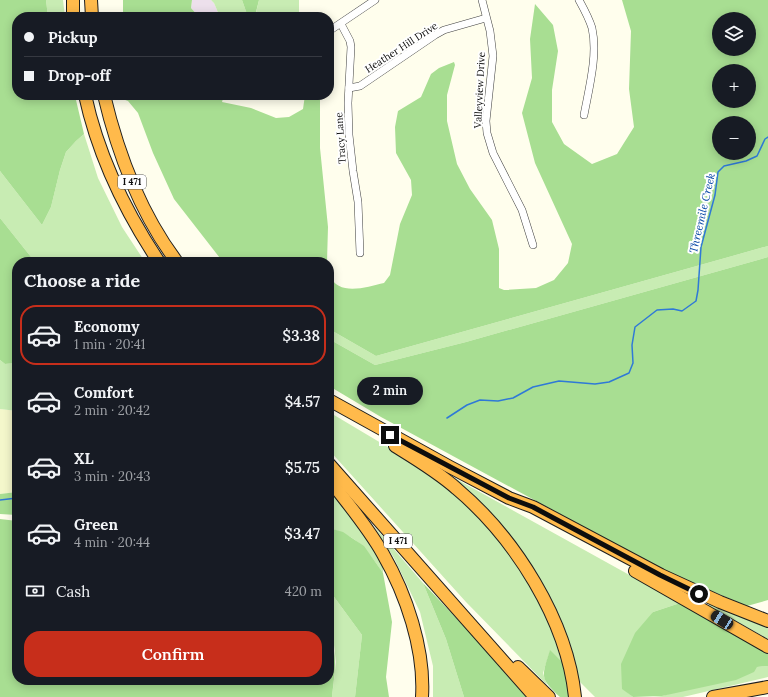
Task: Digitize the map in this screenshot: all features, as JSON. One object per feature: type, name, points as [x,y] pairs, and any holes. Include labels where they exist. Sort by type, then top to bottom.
[{"type":"highway","points":[[72,0],[73,12]]},
{"type":"highway","points":[[91,0],[92,12]]},
{"type":"highway","name":"I 471","points":[[86,100],[97,138],[118,192],[156,257]]},
{"type":"highway","name":"I 471","points":[[105,100],[114,137],[126,170],[153,225],[174,257]]},
{"type":"highway","points":[[334,404],[509,498],[528,511],[768,647]]},
{"type":"highway","points":[[334,404],[432,470],[457,489],[507,541],[537,586],[551,614],[563,643],[575,697]]},
{"type":"highway","name":"I 471","points":[[334,470],[466,618]]},
{"type":"highway","points":[[334,486],[374,540],[397,581],[407,606],[416,641],[420,661],[422,697]]},
{"type":"highway","points":[[509,498],[533,507],[674,582],[768,621]]},
{"type":"highway","points":[[466,618],[535,697]]},
{"type":"highway","points":[[466,618],[488,636],[549,697]]},
{"type":"highway","points":[[713,697],[768,687]]},
{"type":"street","points":[[334,28],[375,0]]},
{"type":"street","name":"Valleyview Drive","points":[[482,0],[490,31],[493,56],[486,121],[487,133],[493,153],[522,210],[533,245]]},
{"type":"street","points":[[579,0],[589,22],[593,38],[593,60],[584,115]]},
{"type":"street","name":"Heather Hill Drive","points":[[350,88],[360,86],[444,30],[486,18]]},
{"type":"street","name":"Tracy Lane","points":[[341,24],[350,41],[351,47],[348,111],[350,146],[358,202],[360,253]]},
{"type":"shaded area","points":[[192,0],[211,0],[218,12],[195,12],[191,8]]},
{"type":"green space","points":[[0,0],[46,0],[47,12],[12,12],[12,100],[76,100],[84,134],[66,152],[51,207],[42,225],[0,171]]},
{"type":"green space","points":[[46,0],[63,0],[64,12],[47,12]]},
{"type":"green space","points":[[123,0],[192,0],[191,8],[195,12],[123,12]]},
{"type":"green space","points":[[211,0],[242,0],[246,12],[218,12]]},
{"type":"green space","points":[[242,0],[259,0],[256,12],[246,12]]},
{"type":"green space","points":[[259,0],[299,0],[299,12],[256,12]]},
{"type":"green space","points":[[622,0],[768,0],[768,246],[376,356],[334,332],[334,283],[339,286],[354,289],[384,283],[390,275],[400,224],[412,195],[411,180],[396,153],[395,127],[398,111],[421,97],[431,74],[439,68],[454,62],[455,65],[447,95],[447,121],[457,164],[470,189],[492,220],[499,249],[499,288],[504,290],[536,288],[554,280],[568,263],[572,244],[535,163],[522,113],[532,78],[530,39],[535,4],[553,25],[558,51],[552,90],[552,122],[564,144],[592,164],[617,154],[634,127],[629,89],[631,31]]},
{"type":"green space","points":[[125,100],[223,100],[222,102],[251,108],[276,118],[289,117],[303,109],[304,100],[320,100],[320,148],[328,227],[327,257],[219,257],[174,199],[153,153],[138,113],[128,101]]},
{"type":"green space","points":[[84,134],[98,178],[122,227],[142,257],[31,257],[0,218],[0,171],[42,225],[51,207],[66,152]]},
{"type":"green space","points":[[0,218],[31,257],[12,257],[12,363],[5,364],[0,360]]},
{"type":"green space","points":[[768,246],[768,257],[466,342],[375,365],[334,342],[334,332],[376,356]]},
{"type":"green space","points":[[768,257],[768,600],[747,606],[669,573],[381,417],[334,389],[334,342],[375,365],[466,342]]},
{"type":"green space","points":[[0,360],[5,364],[12,363],[12,410],[0,409]]},
{"type":"green space","points":[[0,409],[12,410],[12,493],[0,494]]},
{"type":"green space","points":[[334,415],[428,471],[468,503],[509,548],[535,589],[566,666],[550,651],[543,673],[547,685],[466,602],[334,456]]},
{"type":"green space","points":[[440,470],[680,603],[653,612],[622,688],[633,697],[595,697],[576,678],[548,599],[528,560],[503,530]]},
{"type":"green space","points":[[12,493],[12,515],[0,514],[0,494]]},
{"type":"green space","points":[[334,493],[354,518],[383,563],[383,573],[372,557],[361,545],[348,535],[334,530]]},
{"type":"green space","points":[[0,519],[12,520],[12,685],[334,685],[332,697],[0,697]]},
{"type":"green space","points":[[374,526],[423,583],[446,639],[464,697],[433,697],[433,666],[420,612],[394,558]]},
{"type":"green space","points":[[334,529],[343,532],[364,546],[383,573],[392,622],[386,677],[389,697],[355,697],[362,635],[334,597]]},
{"type":"green space","points":[[423,583],[477,640],[526,697],[464,697],[446,639]]},
{"type":"green space","points":[[334,597],[362,635],[355,697],[332,697],[336,662],[334,645]]},
{"type":"green space","points":[[710,602],[768,625],[768,639],[709,606]]},
{"type":"green space","points":[[680,603],[768,653],[768,666],[757,667],[754,672],[736,680],[662,696],[633,697],[622,689],[621,664],[635,633],[653,612]]},
{"type":"green space","points":[[334,650],[335,658],[334,681]]},
{"type":"green space","points":[[550,650],[566,666],[572,697],[560,697],[545,681],[544,671]]},
{"type":"green space","points":[[768,666],[768,677],[683,697],[653,697],[662,696],[757,667]]},
{"type":"waterway","name":"Threemile Creek","points":[[447,418],[467,405],[480,400],[498,401],[513,398],[533,387],[559,381],[595,384],[609,382],[629,373],[633,363],[632,345],[635,327],[657,310],[673,309],[682,311],[696,301],[701,247],[715,195],[718,172],[724,166],[746,161],[757,156],[765,139],[768,137]]},
{"type":"waterway","name":"Threemile Creek","points":[[0,500],[12,499]]},
{"type":"route","points":[[390,435],[509,498],[533,507],[660,575],[699,594]]}]
